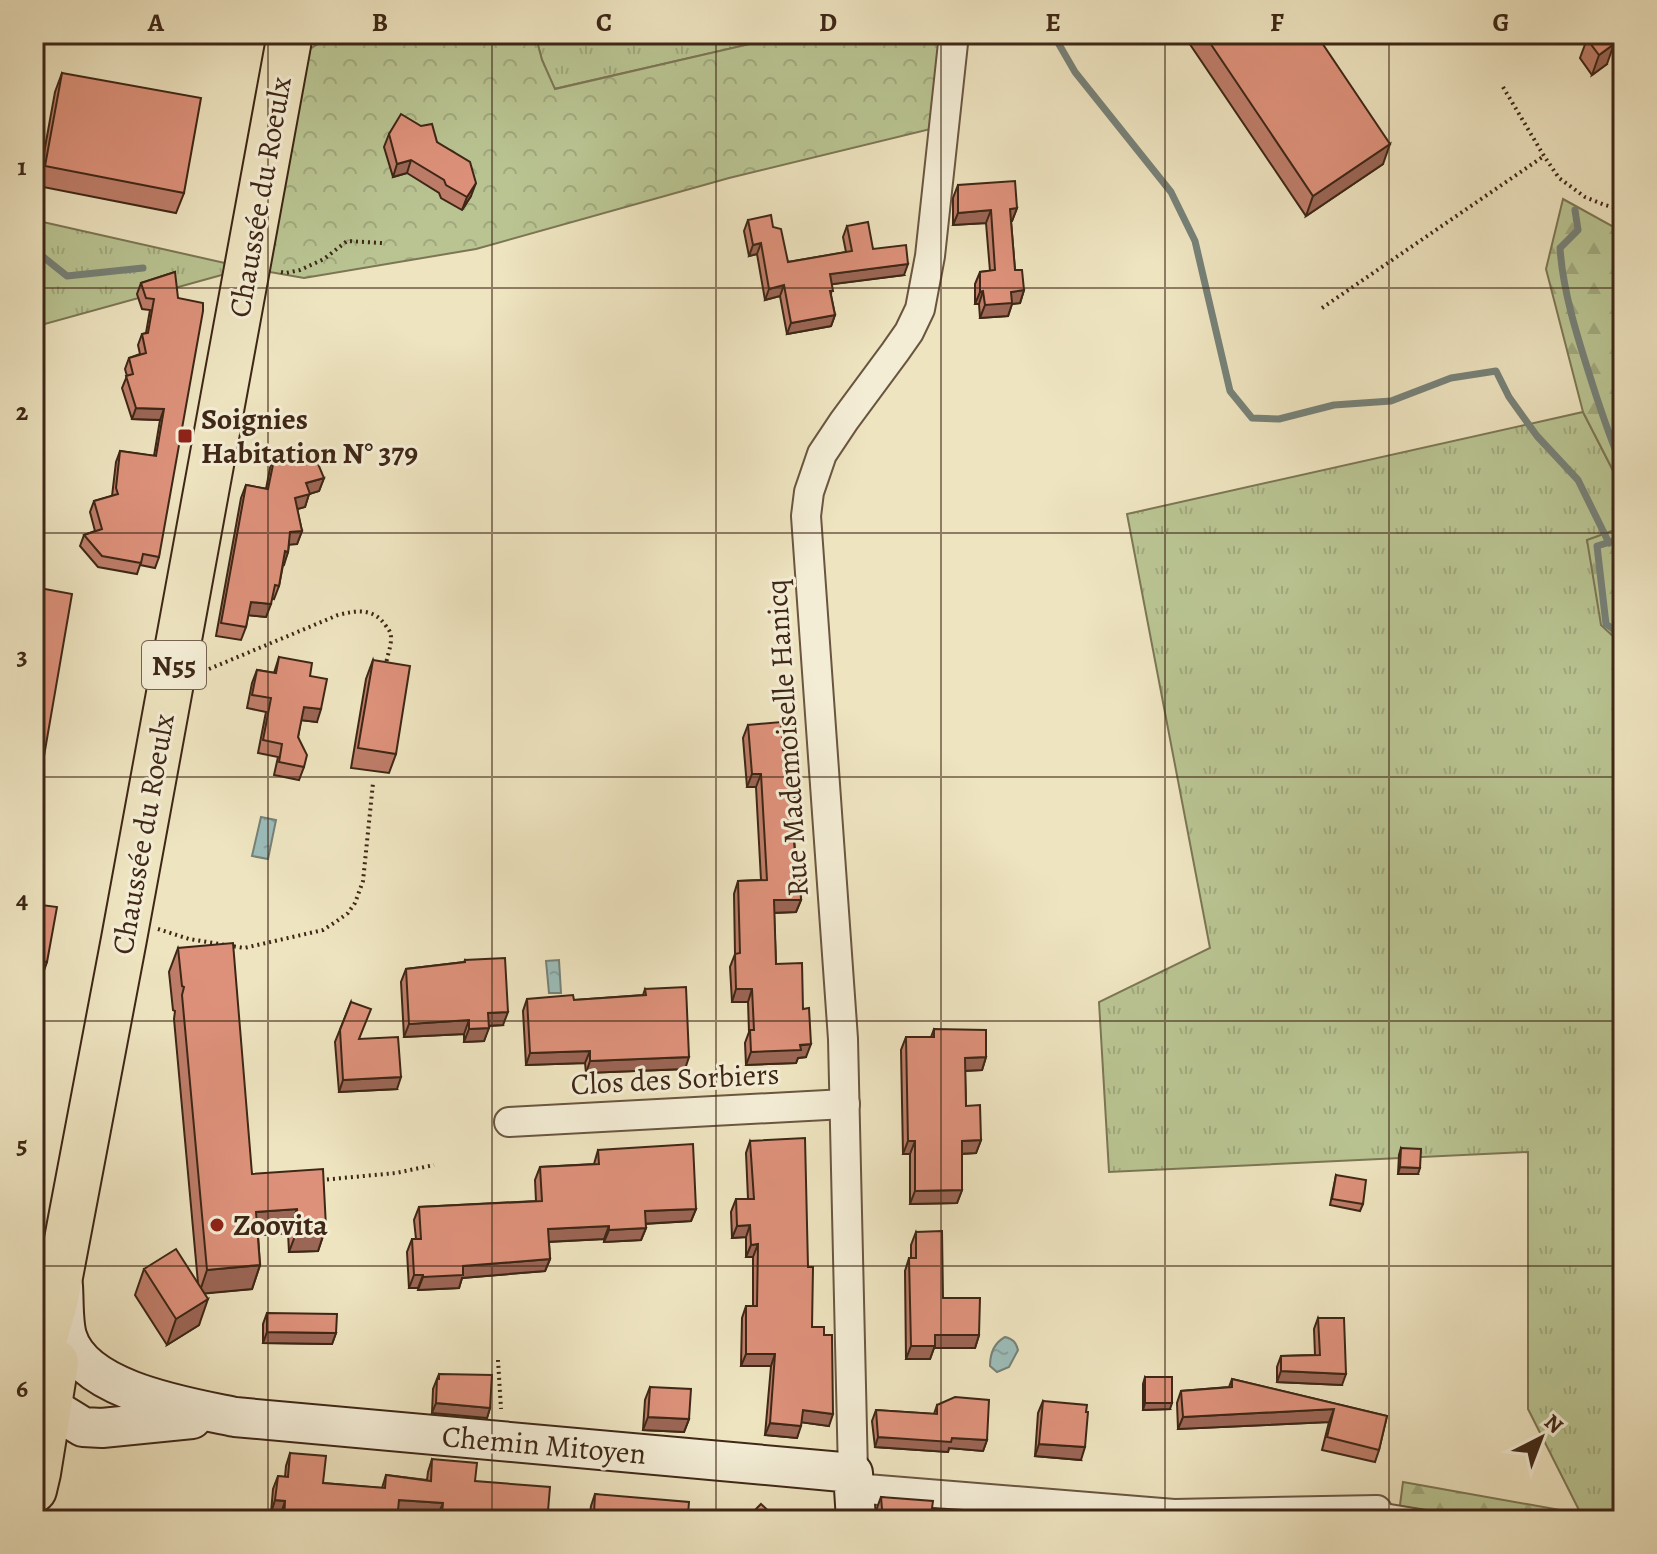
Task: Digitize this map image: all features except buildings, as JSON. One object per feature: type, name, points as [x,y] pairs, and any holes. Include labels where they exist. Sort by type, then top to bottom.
[{"type":"main road","name":"Chaussée du Roeulx","points":[[58,1283],[290,34]]},
{"type":"main road","name":"N55","points":[[38,1439],[56,1368],[58,1283]]},
{"type":"street","name":"Rue Mademoiselle Hanicq","points":[[854,1493],[843,1039],[806,516],[815,471],[827,447],[902,342],[920,309],[930,256],[954,34]]},
{"type":"street","name":"Clos des Sorbiers","points":[[509,1122],[845,1104]]},
{"type":"street","points":[[58,1283],[66,1335],[74,1350],[89,1367],[105,1378],[159,1401]]},
{"type":"street","points":[[38,1439],[64,1388],[76,1384],[235,1417]]},
{"type":"street","points":[[38,1439],[57,1411],[83,1427],[102,1428],[235,1417]]},
{"type":"street","name":"Chemin Mitoyen","points":[[235,1417],[502,1441],[854,1493],[1174,1514],[1377,1510]]},
{"type":"street","points":[[38,1439],[59,1451],[102,1428]]},
{"type":"lane","points":[[1377,1510],[1437,1520]]},
{"type":"path","points":[[1503,87],[1559,178],[1585,197],[1623,210]]},
{"type":"path","points":[[1322,308],[1544,156]]},
{"type":"path","points":[[247,268],[286,273],[324,259],[347,241],[382,243]]},
{"type":"path","points":[[174,669],[196,672],[211,669],[338,615],[365,611],[383,621],[390,632],[386,673]]},
{"type":"path","points":[[128,919],[189,939],[244,948],[323,930],[348,913],[359,893],[363,881],[373,783]]},
{"type":"path","points":[[308,1181],[396,1173],[434,1165]]},
{"type":"path","points":[[498,1360],[502,1441]]},
{"type":"green space","points":[[333,34],[535,34],[555,89],[793,34],[954,34],[943,126],[729,178],[476,249],[304,278],[247,268],[284,66]]},
{"type":"green space","points":[[535,34],[793,34],[554,89]]},
{"type":"green space","points":[[1563,199],[1623,232],[1623,490],[1583,412],[1546,269]]},
{"type":"green space","points":[[34,220],[247,268],[34,327]]},
{"type":"green space","points":[[1583,412],[1623,490],[1623,527],[1587,541],[1619,642],[1623,641],[1623,1520],[1581,1514],[1528,1409],[1528,1152],[1109,1172],[1099,1002],[1210,948],[1127,514]]},
{"type":"green space","points":[[1623,527],[1623,641],[1619,642],[1601,625],[1587,540]]},
{"type":"green space","points":[[1403,1482],[1616,1520],[1398,1520]]},
{"type":"water","points":[[261,817],[276,820],[268,859],[252,856]]},
{"type":"water","points":[[559,960],[561,993],[549,993],[546,961]]},
{"type":"water","points":[[1005,1337],[1014,1341],[1018,1350],[1009,1367],[997,1372],[990,1366],[991,1357],[995,1346]]},
{"type":"waterway","points":[[1053,34],[1075,72],[1171,192],[1195,241],[1230,391],[1252,418],[1279,419],[1334,405],[1391,401],[1451,378],[1496,371],[1509,397],[1537,436],[1578,480],[1609,543]]},
{"type":"waterway","points":[[1575,210],[1578,230],[1560,248],[1564,283],[1588,369],[1623,468]]},
{"type":"waterway","points":[[34,238],[42,256],[67,276],[143,268]]},
{"type":"waterway","points":[[1623,538],[1597,546],[1606,624],[1623,636]]},
{"type":"place","name":"Soignies Habitation N° 379","points":[[185,436]]},
{"type":"place","name":"Zoovita","points":[[217,1225]]}]
